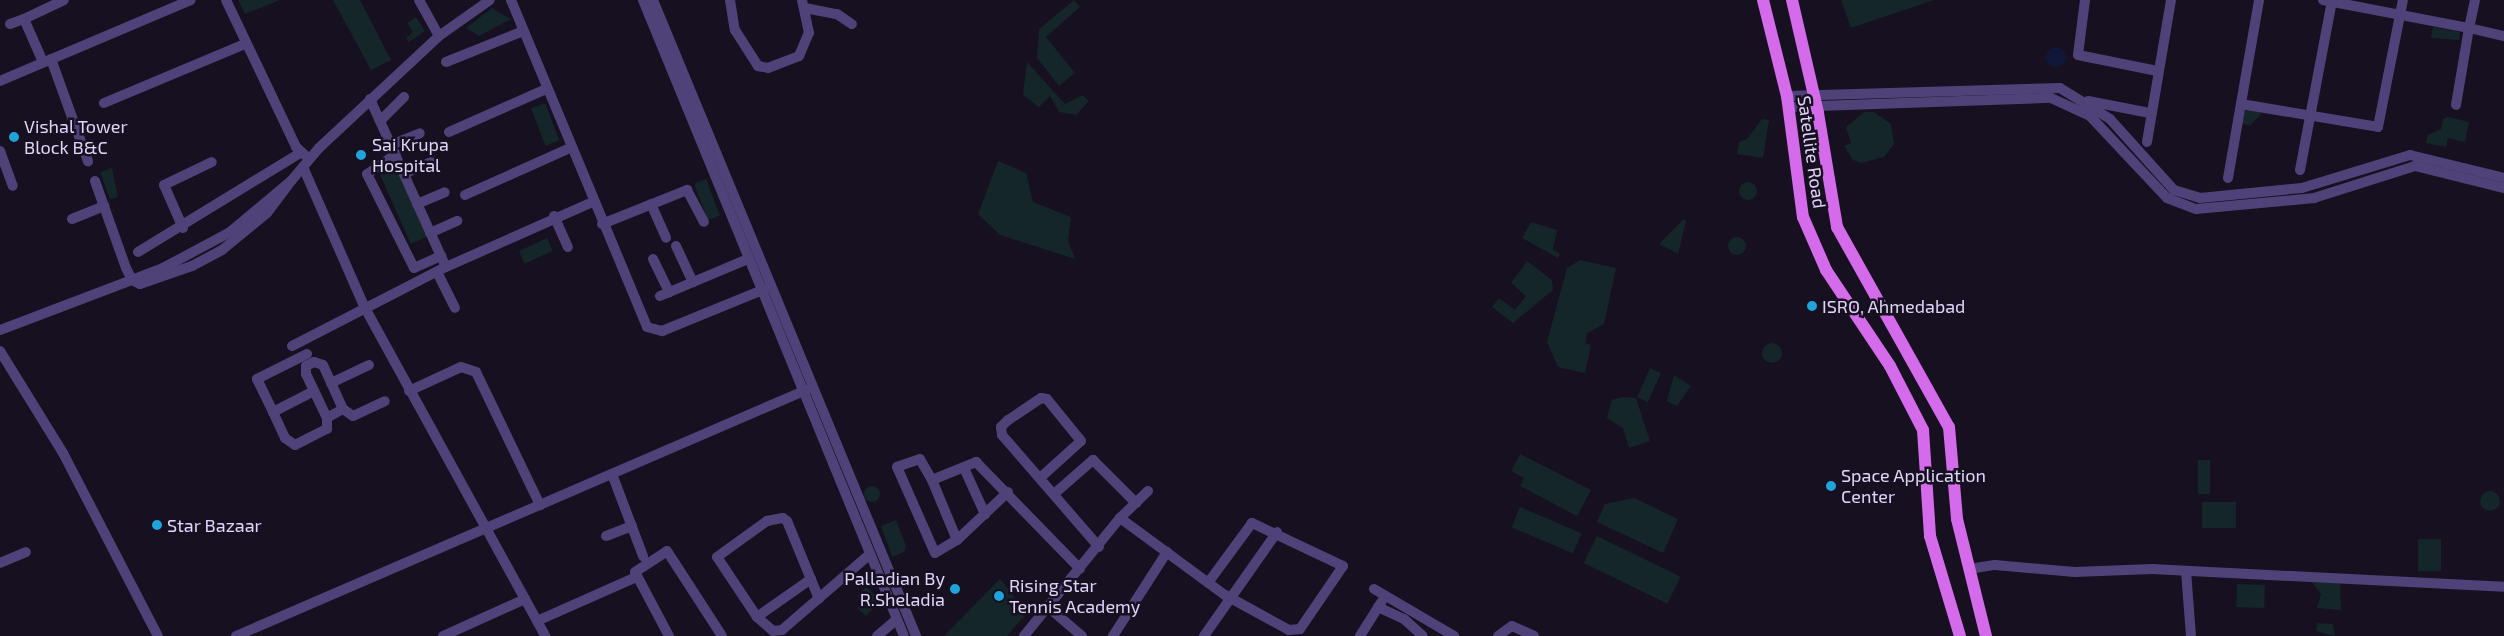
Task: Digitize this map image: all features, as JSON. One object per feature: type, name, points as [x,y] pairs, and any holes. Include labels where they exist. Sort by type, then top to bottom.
[{"type":"main road","name":"Satellite Road","points":[[1763,0],[1788,102],[1803,217],[1826,270],[1890,366],[1923,430],[1930,536],[1960,636]]},
{"type":"main road","name":"Satellite Road","points":[[1792,0],[1815,99],[1837,227],[1949,427],[1957,519],[1968,570],[1986,636]]},
{"type":"street","points":[[10,24],[64,0]]},
{"type":"street","points":[[0,81],[191,0]]},
{"type":"street","points":[[226,0],[245,44],[300,153],[311,157]]},
{"type":"street","points":[[419,0],[439,36]]},
{"type":"street","points":[[95,181],[132,280],[140,284],[164,276],[222,250],[267,213],[311,157],[370,99],[439,36],[490,0]]},
{"type":"street","points":[[511,0],[570,148],[647,327],[662,331],[765,290]]},
{"type":"street","points":[[644,0],[748,259],[765,290]]},
{"type":"street","points":[[653,0],[869,555],[904,636]]},
{"type":"street","points":[[730,0],[735,30],[746,50],[758,66],[768,68],[799,56],[809,32],[804,4],[837,14],[852,24]]},
{"type":"street","points":[[2085,0],[2078,55],[2157,71]]},
{"type":"street","points":[[2147,142],[2157,71],[2171,0]]},
{"type":"street","points":[[2228,178],[2259,0]]},
{"type":"street","points":[[2300,170],[2329,0],[2504,36]]},
{"type":"street","points":[[2241,104],[2310,119],[2378,127],[2403,0]]},
{"type":"street","points":[[2456,105],[2475,0]]},
{"type":"street","points":[[24,19],[47,61],[88,161]]},
{"type":"street","points":[[446,62],[523,31]]},
{"type":"street","points":[[104,103],[245,44]]},
{"type":"street","points":[[1788,102],[2039,85],[2060,88],[2082,104],[2110,119],[2166,190],[2187,196],[2209,198],[2302,188],[2410,155],[2504,188]]},
{"type":"street","points":[[449,132],[546,89]]},
{"type":"street","points":[[380,121],[404,97]]},
{"type":"street","points":[[370,99],[441,256],[442,270],[455,308]]},
{"type":"street","points":[[2082,104],[2150,113]]},
{"type":"street","points":[[420,133],[393,150],[367,174],[414,268],[441,256]]},
{"type":"street","points":[[465,195],[570,148]]},
{"type":"street","points":[[0,150],[13,186]]},
{"type":"street","points":[[138,252],[183,228],[300,153]]},
{"type":"street","points":[[404,174],[433,161]]},
{"type":"street","points":[[183,228],[164,185],[212,162]]},
{"type":"street","points":[[303,168],[365,308],[545,636]]},
{"type":"street","points":[[2452,169],[2504,178]]},
{"type":"street","points":[[602,224],[687,190],[704,222]]},
{"type":"street","points":[[417,204],[445,192]]},
{"type":"street","points":[[292,346],[365,308],[554,216],[593,202]]},
{"type":"street","points":[[651,204],[666,238]]},
{"type":"street","points":[[72,219],[104,206]]},
{"type":"street","points":[[554,216],[568,247]]},
{"type":"street","points":[[430,233],[457,221]]},
{"type":"street","points":[[676,246],[693,282]]},
{"type":"street","points":[[653,259],[664,294],[748,259]]},
{"type":"street","points":[[0,330],[132,280]]},
{"type":"street","points":[[301,342],[310,358],[322,365],[343,409],[353,416],[385,401]]},
{"type":"street","points":[[0,350],[63,453],[158,636]]},
{"type":"street","points":[[310,358],[305,370],[327,418],[327,429],[295,445],[285,438],[257,379],[310,358]]},
{"type":"street","points":[[331,383],[368,365]]},
{"type":"street","points":[[409,391],[461,367],[476,372],[540,505]]},
{"type":"street","points":[[236,636],[806,390]]},
{"type":"street","points":[[806,390],[916,636]]},
{"type":"street","points":[[273,412],[314,391]]},
{"type":"street","points":[[1040,478],[1081,441],[1047,399],[1041,398],[1001,427],[1002,434],[1099,547]]},
{"type":"street","points":[[327,418],[343,409]]},
{"type":"street","points":[[957,540],[932,480],[920,458],[897,467],[932,552],[957,540],[1008,492]]},
{"type":"street","points":[[1054,494],[1093,460],[1136,503]]},
{"type":"street","points":[[932,480],[981,463],[1080,568]]},
{"type":"street","points":[[964,468],[985,514]]},
{"type":"street","points":[[612,474],[644,556]]},
{"type":"street","points":[[1024,636],[1099,547],[1120,518],[1148,491]]},
{"type":"street","points":[[819,599],[782,518],[767,521],[724,548],[717,557],[719,564],[756,617],[779,632],[819,599],[869,555]]},
{"type":"street","points":[[1120,518],[1208,583],[1295,631],[1342,569],[1337,560],[1277,532],[1249,524],[1208,583]]},
{"type":"street","points":[[606,536],[632,526]]},
{"type":"street","points":[[1204,636],[1277,532]]},
{"type":"street","points":[[669,636],[636,572],[667,551],[722,636]]},
{"type":"street","points":[[0,563],[26,552]]},
{"type":"street","points":[[1113,636],[1167,552]]},
{"type":"street","points":[[1968,570],[1995,565],[2075,572],[2186,571],[2504,587]]},
{"type":"street","points":[[2186,571],[2191,636]]},
{"type":"street","points":[[538,621],[632,579]]},
{"type":"street","points":[[756,617],[811,579]]},
{"type":"street","points":[[1374,589],[1454,636]]},
{"type":"street","points":[[1360,636],[1386,596]]},
{"type":"street","points":[[443,636],[525,599]]},
{"type":"street","points":[[1048,607],[1082,636]]},
{"type":"street","points":[[1378,607],[1404,619],[1423,636]]},
{"type":"street","points":[[877,636],[896,620]]},
{"type":"street","points":[[1498,636],[1512,626],[1534,636]]},
{"type":"shaded area","points":[[238,0],[280,0],[245,14]]},
{"type":"shaded area","points":[[333,0],[360,0],[391,60],[371,70]]},
{"type":"shaded area","points":[[1074,0],[1080,7],[1046,37],[1075,73],[1059,86],[1037,58],[1039,29]]},
{"type":"shaded area","points":[[1841,0],[1934,0],[1851,28]]},
{"type":"shaded area","points":[[492,8],[511,19],[479,36],[466,28]]},
{"type":"shaded area","points":[[416,17],[425,31],[409,42],[406,38],[413,32],[407,23]]},
{"type":"shaded area","points":[[2433,27],[2460,32],[2459,40],[2431,38]]},
{"type":"shaded area","points":[[1027,62],[1065,104],[1083,95],[1089,101],[1076,115],[1059,112],[1050,96],[1039,107],[1023,95]]},
{"type":"shaded area","points":[[545,103],[559,140],[545,146],[531,108]]},
{"type":"shaded area","points":[[2246,108],[2262,113],[2250,126],[2241,123]]},
{"type":"shaded area","points":[[1864,112],[1874,112],[1891,124],[1894,144],[1884,157],[1861,163],[1853,160],[1844,146],[1851,143],[1846,127]]},
{"type":"shaded area","points":[[2448,117],[2469,122],[2465,142],[2448,138],[2446,147],[2426,143],[2428,135],[2441,129],[2443,119]]},
{"type":"shaded area","points":[[1762,119],[1769,120],[1763,158],[1737,154],[1739,142],[1747,139]]},
{"type":"shaded area","points":[[998,161],[1026,173],[1033,202],[1071,217],[1068,241],[1075,259],[1000,235],[978,214]]},
{"type":"shaded area","points":[[396,164],[428,236],[411,244],[379,172]]},
{"type":"shaded area","points":[[112,168],[118,197],[110,199],[100,172]]},
{"type":"shaded area","points":[[706,179],[720,215],[708,220],[694,184]]},
{"type":"shaded area","points":[[1744,182],[1752,182],[1757,187],[1755,198],[1744,200],[1739,195],[1739,187]]},
{"type":"shaded area","points":[[1684,219],[1686,221],[1678,254],[1659,244]]},
{"type":"shaded area","points":[[1531,222],[1557,230],[1553,249],[1560,254],[1558,258],[1522,238]]},
{"type":"shaded area","points":[[1737,237],[1743,240],[1746,246],[1743,252],[1737,255],[1731,252],[1728,246],[1731,240]]},
{"type":"shaded area","points":[[547,238],[553,251],[525,264],[519,251]]},
{"type":"shaded area","points":[[1580,260],[1616,268],[1604,324],[1587,333],[1585,343],[1591,345],[1585,373],[1558,367],[1547,342],[1567,268]]},
{"type":"shaded area","points":[[1527,261],[1552,280],[1553,290],[1513,323],[1492,307],[1499,298],[1515,310],[1526,296],[1511,283]]},
{"type":"shaded area","points":[[1772,343],[1779,346],[1782,353],[1779,360],[1772,363],[1765,360],[1762,353],[1765,346]]},
{"type":"shaded area","points":[[1650,368],[1661,373],[1648,402],[1637,397]]},
{"type":"shaded area","points":[[1674,375],[1691,386],[1677,406],[1667,401]]},
{"type":"shaded area","points":[[1622,397],[1636,398],[1650,441],[1629,448],[1623,428],[1607,418],[1612,400]]},
{"type":"shaded area","points":[[1520,454],[1591,490],[1577,516],[1520,486],[1524,478],[1511,471]]},
{"type":"shaded area","points":[[2198,460],[2210,460],[2210,494],[2198,494]]},
{"type":"shaded area","points":[[872,486],[878,488],[880,494],[878,500],[872,502],[866,500],[864,494],[866,488]]},
{"type":"shaded area","points":[[2490,491],[2497,494],[2500,501],[2497,508],[2490,511],[2483,508],[2480,501],[2483,494]]},
{"type":"shaded area","points":[[1634,498],[1678,519],[1663,553],[1597,522],[1605,504]]},
{"type":"shaded area","points":[[2202,502],[2236,502],[2236,528],[2202,528]]},
{"type":"shaded area","points":[[1520,507],[1582,533],[1573,553],[1511,527]]},
{"type":"shaded area","points":[[896,520],[906,546],[904,552],[892,557],[881,526]]},
{"type":"shaded area","points":[[1597,536],[1681,577],[1667,604],[1584,563]]},
{"type":"shaded area","points":[[2418,539],[2441,539],[2441,571],[2418,571]]},
{"type":"shaded area","name":"Rising Star Tennis Academy","points":[[1000,579],[1027,613],[1007,636],[944,636]]},
{"type":"shaded area","points":[[2311,581],[2340,581],[2341,610],[2317,608],[2321,594]]},
{"type":"shaded area","points":[[2237,584],[2265,585],[2264,608],[2236,607]]},
{"type":"shaded area","points":[[866,587],[881,600],[866,616],[857,608],[863,602],[857,596]]},
{"type":"shaded area","points":[[2317,623],[2333,624],[2335,636],[2316,631]]},
{"type":"water","points":[[2056,47],[2063,50],[2066,57],[2063,64],[2056,67],[2049,64],[2046,57],[2049,50]]},
{"type":"place","name":"Vishal Tower Block B&C","points":[[14,137]]},
{"type":"place","name":"Sai Krupa Hospital","points":[[361,155]]},
{"type":"place","name":"ISRO, Ahmedabad","points":[[1812,306]]},
{"type":"place","name":"Space Application Center","points":[[1831,486]]},
{"type":"place","name":"Star Bazaar","points":[[157,525]]},
{"type":"place","name":"Palladian By R.Sheladia","points":[[955,589]]},
{"type":"place","name":"Rising Star Tennis Academy","points":[[999,596]]}]
